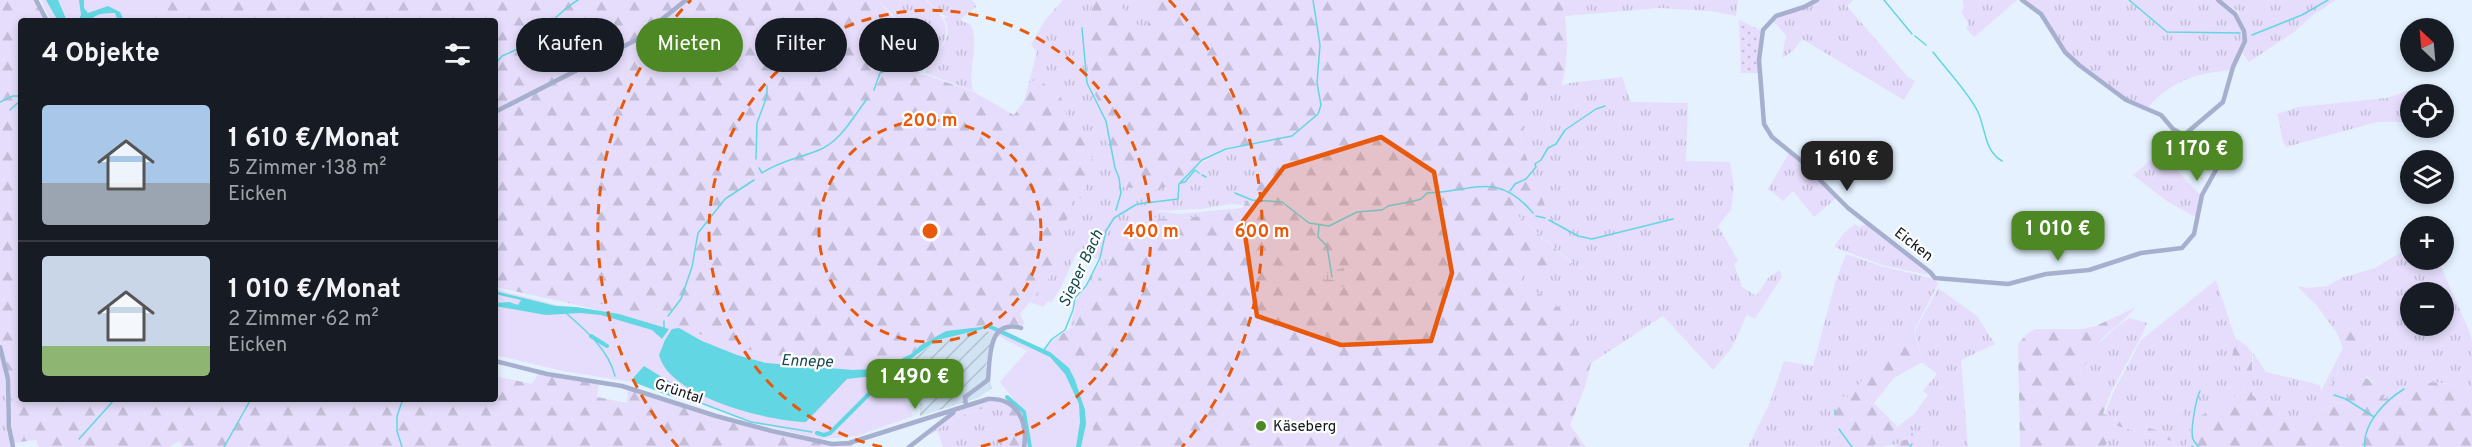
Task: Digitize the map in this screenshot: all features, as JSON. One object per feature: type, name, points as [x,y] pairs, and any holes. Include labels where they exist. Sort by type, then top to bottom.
[{"type":"street","points":[[36,0],[45,18]]},
{"type":"street","points":[[498,110],[636,40],[686,0]]},
{"type":"street","name":"Eicken","points":[[1817,0],[1776,16],[1763,30],[1759,60],[1764,124],[1772,137],[1799,159],[1848,208],[1935,278],[2008,284],[2046,274],[2090,270],[2141,253],[2182,248],[2190,242],[2194,234],[2202,195],[2217,168],[2216,157],[2190,131]]},
{"type":"street","points":[[2022,0],[2041,14],[2065,52],[2079,65],[2126,100],[2161,115],[2173,129],[2184,135],[2223,102],[2233,67],[2245,40],[2244,31],[2235,14],[2218,0]]},
{"type":"street","points":[[966,406],[965,397],[988,380],[988,359],[992,343],[1001,328],[1009,325],[1020,328]]},
{"type":"street","points":[[0,347],[8,379],[9,427],[13,447]]},
{"type":"street","name":"Grüntal","points":[[498,362],[547,374],[622,386],[716,416],[832,444],[854,442],[990,399],[1011,405],[1020,413],[1024,421],[1024,447]]},
{"type":"street","points":[[909,447],[954,410]]},
{"type":"highlighted area","points":[[1381,137],[1434,172],[1452,273],[1431,341],[1341,345],[1257,316],[1243,221],[1284,167]]},
{"type":"shaded area","points":[[984,329],[997,332],[991,342],[986,366],[992,388],[978,398],[920,416],[920,404],[915,401],[899,370],[937,340]]},
{"type":"green space","points":[[0,0],[34,0],[43,18],[18,18],[18,402],[498,402],[498,377],[532,384],[539,373],[599,383],[597,397],[627,403],[628,388],[715,417],[831,445],[853,443],[852,447],[183,447],[179,441],[169,447],[39,447],[36,440],[13,443],[10,382],[0,341]]},
{"type":"green space","points":[[41,0],[142,0],[149,18],[50,18]]},
{"type":"green space","points":[[140,0],[878,0],[894,18],[859,18],[859,72],[916,72],[918,75],[926,75],[974,92],[1014,115],[1024,101],[1029,83],[1040,78],[1049,91],[1056,82],[1068,120],[1085,136],[1093,161],[1082,199],[1073,195],[1053,273],[1020,314],[1025,325],[1005,324],[999,328],[986,324],[981,327],[946,331],[921,345],[912,354],[893,363],[795,366],[663,324],[498,288],[498,18],[143,18]]},
{"type":"green space","points":[[878,0],[926,0],[939,13],[946,26],[944,42],[939,50],[939,18],[896,18]]},
{"type":"green space","points":[[927,0],[972,0],[977,6],[960,20],[971,25],[973,33],[971,74],[973,91],[925,73],[939,72],[939,52],[947,35],[944,17],[949,18]]},
{"type":"green space","points":[[1063,0],[1094,0],[1080,44],[1087,55],[1089,85],[1098,100],[1099,122],[1178,181],[1217,155],[1261,143],[1254,190],[1244,205],[1154,211],[1179,214],[1242,208],[1240,211],[1161,219],[1149,216],[1138,220],[1124,233],[1072,327],[1070,326],[1075,308],[1073,306],[1101,260],[1077,252],[1051,303],[1048,301],[1043,307],[1030,302],[1053,273],[1073,194],[1082,199],[1085,136],[1068,120],[1056,83],[1049,91],[1040,79],[1029,83],[1037,52],[1031,45],[1045,20]]},
{"type":"green space","points":[[1094,0],[1115,0],[1145,32],[1155,0],[1563,0],[1567,54],[1561,86],[1529,93],[1520,141],[1546,208],[1514,213],[1573,264],[1523,267],[1520,287],[1547,298],[1557,306],[1573,325],[1591,363],[1585,387],[1570,425],[1586,447],[1083,447],[1046,350],[1054,339],[1072,327],[1124,233],[1138,220],[1149,216],[1161,219],[1240,211],[1254,190],[1261,143],[1231,147],[1205,160],[1178,181],[1158,190],[1122,187],[1099,122],[1098,100],[1089,85],[1087,55],[1080,44]]},
{"type":"green space","points":[[1115,0],[1155,0],[1145,33]]},
{"type":"green space","points":[[1563,0],[1738,0],[1736,16],[1710,11],[1659,8],[1565,16]]},
{"type":"green space","points":[[1818,0],[1853,0],[1847,6],[1908,77],[1915,81],[1904,100],[1802,39],[1793,51],[1782,58],[1786,35],[1772,20]]},
{"type":"green space","points":[[1963,0],[2017,0],[1974,37],[1966,28],[1969,24],[1961,12],[1964,8]]},
{"type":"green space","points":[[2025,0],[2213,0],[2229,11],[2238,22],[2243,34],[2242,44],[2230,70],[2195,76],[2176,84],[2148,107],[2127,99],[2069,56],[2048,21]]},
{"type":"green space","points":[[2222,0],[2336,0],[2249,62],[2242,52],[2247,38],[2238,15],[2239,12]]},
{"type":"green space","points":[[1739,20],[1760,30],[1759,73],[1741,73]]},
{"type":"green space","points":[[1622,77],[1631,102],[1688,103],[1686,161],[1730,162],[1734,186],[1731,210],[1718,226],[1738,261],[1734,264],[1742,287],[1756,296],[1769,277],[1780,270],[1782,277],[1755,319],[1747,315],[1731,349],[1713,370],[1663,316],[1591,363],[1573,327],[1555,306],[1545,297],[1520,287],[1523,267],[1573,263],[1513,212],[1546,208],[1520,141],[1529,93],[1570,83]]},
{"type":"green space","points":[[2400,94],[2400,122],[2377,122],[2286,147],[2284,143],[2277,114],[2298,107],[2387,98]]},
{"type":"green space","points":[[2160,152],[2200,195],[2197,218],[2168,202],[2133,175]]},
{"type":"green space","points":[[1789,153],[1836,198],[1814,217],[1793,191],[1783,201],[1768,189]]},
{"type":"green space","points":[[1855,224],[1859,227],[1866,224],[1929,275],[1882,265],[1834,247],[1843,234]]},
{"type":"green space","points":[[2400,253],[2400,270],[2442,270],[2448,282],[2400,282],[2400,336],[2454,336],[2454,296],[2472,342],[2472,388],[2436,383],[2418,384],[2384,399],[2377,384],[2366,376],[2347,399],[2328,387],[2361,342],[2373,340],[2363,325],[2337,333],[2317,306],[2297,286],[2308,288],[2328,286],[2341,278],[2375,268]]},
{"type":"green space","points":[[1846,254],[1881,266],[1935,279],[1938,284],[1914,331],[1873,368],[1848,397],[1830,430],[1850,447],[1748,447],[1770,402],[1784,361],[1813,366],[1835,283]]},
{"type":"green space","points":[[1344,267],[1345,286],[1320,295],[1325,274]]},
{"type":"green space","points":[[2216,280],[2235,338],[2232,358],[2243,373],[2244,392],[2191,421],[2186,447],[2104,447],[2107,443],[2104,433],[2107,423],[2179,443],[2179,404],[2173,435],[2104,415],[2141,340]]},
{"type":"green space","points":[[1938,288],[1977,316],[1995,344],[1961,360],[1968,447],[1937,447],[1926,437],[1875,447],[1874,445],[1914,414],[1928,395],[1923,391],[1937,374],[1922,362],[1915,331]]},
{"type":"green space","points":[[498,290],[557,305],[596,310],[598,303],[639,313],[729,344],[788,358],[853,358],[873,362],[914,352],[936,336],[953,330],[999,327],[1043,351],[1052,342],[1056,349],[1075,365],[1085,382],[1091,404],[1092,447],[1028,447],[1026,415],[1000,382],[1027,351],[991,332],[981,331],[933,342],[893,374],[913,416],[857,436],[821,439],[755,423],[693,400],[637,383],[563,371],[498,356]]},
{"type":"green space","points":[[2136,307],[2099,342],[2100,344],[2081,370],[2080,376],[2111,392],[2103,414],[2172,435],[2179,404],[2184,403],[2179,443],[2107,423],[2104,433],[2107,443],[2104,447],[2020,447],[2018,344],[2028,333],[2036,329],[2082,329],[2096,326]]},
{"type":"green space","points":[[2130,318],[2147,323],[2111,392],[2083,379],[2080,376],[2082,368],[2092,351],[2115,328]]},
{"type":"green space","points":[[2363,325],[2374,340],[2361,342],[2328,386],[2348,398],[2366,375],[2366,378],[2377,384],[2384,399],[2417,384],[2436,383],[2471,388],[2472,376],[2472,447],[2186,447],[2191,421],[2244,392],[2243,373],[2232,358],[2235,338],[2246,345],[2252,353],[2252,395],[2300,427],[2314,413],[2343,402],[2321,391],[2343,348],[2337,333]]},
{"type":"green space","points":[[1914,331],[1922,362],[1894,378],[1874,403],[1897,426],[1897,429],[1874,445],[1875,447],[1850,447],[1830,430],[1830,395],[1848,397],[1873,368]]},
{"type":"green space","points":[[0,351],[7,383],[11,447],[0,447]]},
{"type":"green space","points":[[2253,353],[2266,372],[2320,385],[2321,391],[2344,401],[2314,413],[2300,427],[2251,395]]},
{"type":"green space","points":[[1020,396],[1029,408],[1033,447],[1008,447],[1013,438],[1006,412],[996,409],[987,408],[967,413],[931,435],[929,432],[966,407],[986,402],[1010,403]]},
{"type":"green space","points":[[986,407],[998,408],[1006,412],[1014,438],[1008,447],[943,447],[937,430],[957,417]]},
{"type":"green space","points":[[1926,437],[1937,447],[1893,447],[1904,440]]},
{"type":"water","points":[[46,0],[58,0],[66,18],[56,18]]},
{"type":"water","points":[[79,0],[84,0],[84,8],[88,13],[108,6],[120,12],[123,18],[117,18],[115,13],[104,13],[92,18],[80,18]]},
{"type":"water","points":[[498,292],[556,306],[619,314],[669,329],[662,339],[652,330],[601,315],[580,313],[546,315],[498,307],[498,303],[509,302],[518,305],[521,300],[498,295]]},
{"type":"water","points":[[989,324],[1050,352],[1069,368],[1085,410],[1086,424],[1081,447],[1076,447],[1080,422],[1079,404],[1065,374],[1050,357],[988,328],[937,340],[890,374],[847,379],[806,422],[789,421],[745,411],[700,394],[681,383],[667,370],[659,355],[672,329],[679,328],[702,341],[737,355],[766,363],[853,370],[873,369],[911,354],[921,345],[946,331]]},
{"type":"water","points":[[644,366],[701,401],[701,404],[670,396],[633,382],[634,377]]},
{"type":"waterway","points":[[498,61],[502,56],[518,49],[522,36],[538,25],[543,28],[578,0]]},
{"type":"waterway","name":"Sieper Bach","points":[[1043,351],[1052,339],[1065,330],[1075,298],[1086,286],[1100,258],[1106,231],[1114,218],[1137,204],[1178,199],[1179,184],[1202,160],[1226,149],[1292,136],[1318,114],[1321,105],[1317,83],[1320,45],[1313,0]]},
{"type":"waterway","points":[[1884,0],[1912,34]]},
{"type":"waterway","points":[[2129,0],[2167,32],[2240,33]]},
{"type":"waterway","points":[[2252,35],[2302,15],[2328,0]]},
{"type":"waterway","points":[[1082,28],[1087,83],[1106,121],[1119,178],[1121,193],[1116,210]]},
{"type":"waterway","points":[[1915,36],[1926,45]]},
{"type":"waterway","points":[[1933,52],[1974,105],[1989,145],[2002,161]]},
{"type":"waterway","points":[[874,90],[882,72]]},
{"type":"waterway","points":[[756,159],[757,123],[767,96],[767,86]]},
{"type":"waterway","points":[[0,102],[18,96]]},
{"type":"waterway","points":[[759,168],[762,173],[775,165],[827,146],[846,128],[867,99]]},
{"type":"waterway","points":[[10,110],[18,103]]},
{"type":"waterway","points":[[1510,191],[1515,184],[1526,179],[1536,167],[1535,164],[1541,160],[1548,148],[1556,144],[1565,130],[1596,109],[1605,106]]},
{"type":"waterway","name":"Sieper Bach","points":[[1180,183],[1185,182],[1195,170],[1199,173]]},
{"type":"waterway","points":[[1202,175],[1206,177]]},
{"type":"waterway","points":[[668,316],[681,299],[692,267],[698,233],[725,199],[754,180]]},
{"type":"waterway","points":[[1235,193],[1252,200],[1282,202],[1309,223],[1329,226],[1357,212],[1382,210],[1388,206],[1421,199],[1427,193],[1484,186],[1508,192],[1533,213]]},
{"type":"waterway","points":[[1536,216],[1545,218]]},
{"type":"waterway","points":[[1549,220],[1578,236],[1592,239],[1673,219]]},
{"type":"waterway","points":[[1319,225],[1318,237],[1327,246],[1332,277]]},
{"type":"waterway","points":[[567,314],[589,334],[602,350],[615,376]]},
{"type":"waterway","points":[[664,321],[664,329]]},
{"type":"waterway","points":[[591,336],[607,346]]},
{"type":"waterway","points":[[817,433],[824,435],[830,433],[882,381]]},
{"type":"waterway","points":[[2365,447],[2365,438],[2371,421],[2390,399],[2404,389]]},
{"type":"waterway","points":[[2199,447],[2193,439],[2192,430],[2200,391]]},
{"type":"waterway","points":[[2334,395],[2346,399],[2374,417]]},
{"type":"waterway","points":[[1007,397],[1024,412],[1030,447]]},
{"type":"waterway","points":[[79,439],[112,402]]},
{"type":"waterway","points":[[224,447],[249,402]]},
{"type":"waterway","points":[[402,402],[397,416],[397,431],[402,447]]},
{"type":"waterway","points":[[701,403],[751,422],[812,432]]},
{"type":"waterway","points":[[1839,429],[1852,447]]},
{"type":"place","name":"Käseberg","points":[[1261,426]]},
{"type":"water label","name":"Ennepe","points":[[807,360]]}]
